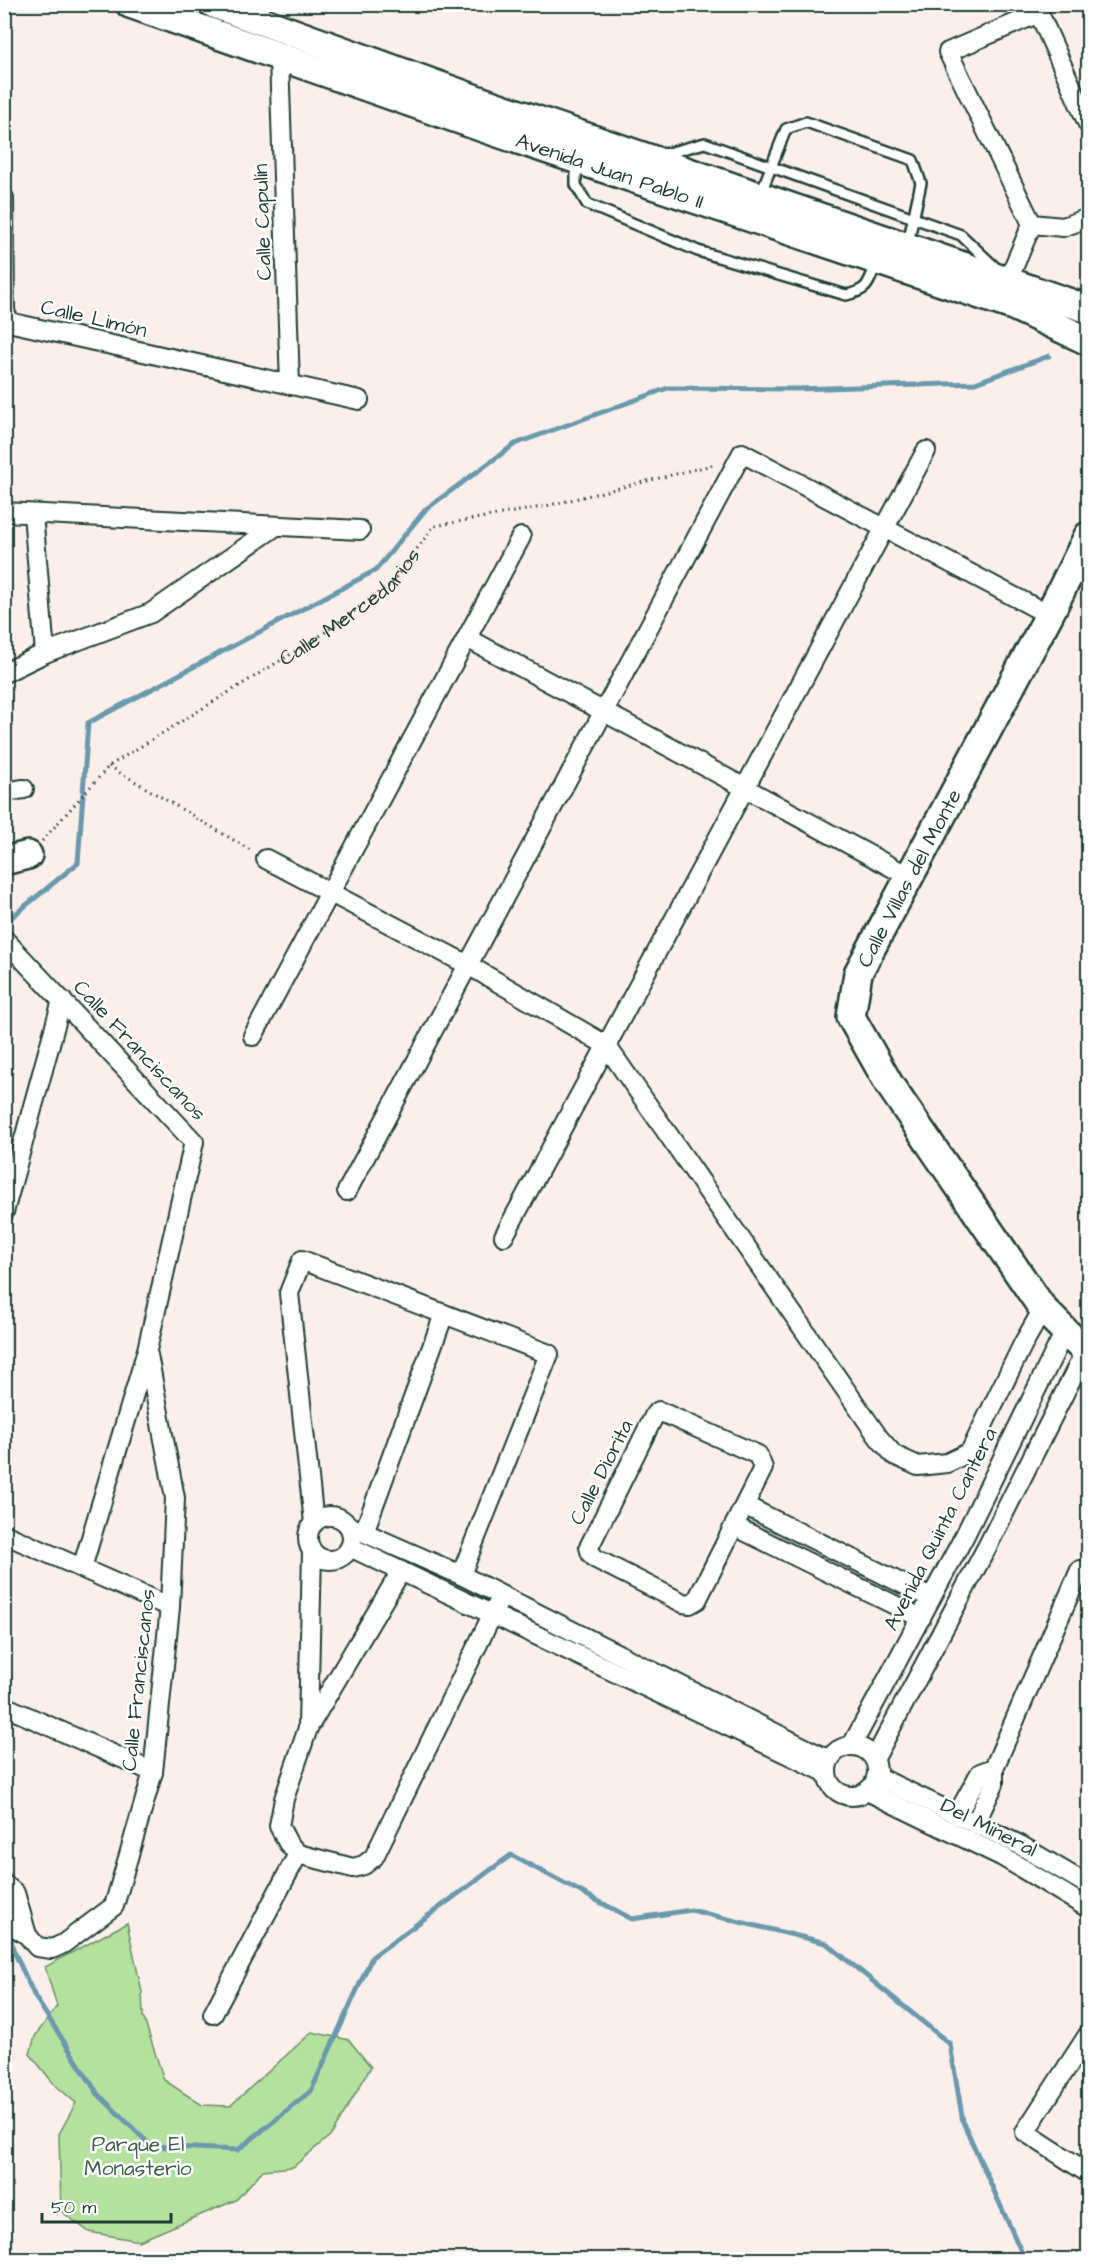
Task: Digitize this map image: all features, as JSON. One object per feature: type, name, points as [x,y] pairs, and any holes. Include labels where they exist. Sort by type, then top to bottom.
[{"type":"main road","name":"Avenida Juan Pablo II","points":[[130,4],[279,58],[1012,306],[1089,341]]},
{"type":"main road","name":"Avenida Juan Pablo II","points":[[223,6],[476,99],[1089,309]]},
{"type":"main road","name":"Calle Villas del Monte","points":[[1087,544],[858,973],[851,1017],[889,1084],[1043,1309],[1087,1353]]},
{"type":"street","points":[[1008,280],[1032,224],[948,52],[1039,12],[1089,124]]},
{"type":"street","name":"Calle Capulín","points":[[279,58],[290,385]]},
{"type":"street","name":"Calle Limón","points":[[4,198],[5,310],[7,318],[13,323],[359,400]]},
{"type":"street","points":[[1032,224],[1063,227],[1089,218]]},
{"type":"street","points":[[504,1236],[926,451]]},
{"type":"street","points":[[347,1191],[742,453],[1049,615]]},
{"type":"street","points":[[4,512],[360,530]]},
{"type":"street","points":[[33,514],[45,653]]},
{"type":"street","points":[[4,673],[45,653],[151,613],[276,526]]},
{"type":"street","points":[[253,1036],[521,537]]},
{"type":"street","points":[[467,638],[910,877]]},
{"type":"street","points":[[4,792],[24,789]]},
{"type":"street","points":[[266,859],[468,965],[606,1045],[879,1438],[894,1455],[918,1466],[947,1462],[969,1452],[1043,1309]]},
{"type":"street","name":"Calle Franciscanos","points":[[5,939],[194,1142],[147,1350],[82,1568]]},
{"type":"street","points":[[4,1212],[62,1000]]},
{"type":"street","points":[[308,1728],[312,1551],[308,1537],[314,1522],[289,1293],[302,1260],[549,1354],[461,1575]]},
{"type":"street","points":[[312,1551],[325,1560],[333,1560],[346,1553],[350,1547],[444,1314]]},
{"type":"street","name":"Avenida Quinta Cantera","points":[[852,1745],[921,1618],[1065,1331]]},
{"type":"street","name":"Calle Franciscanos","points":[[17,1929],[37,1947],[52,1949],[63,1944],[114,1906],[153,1772],[170,1606],[175,1498],[147,1350]]},
{"type":"street","points":[[875,1758],[864,1748],[852,1745],[838,1749],[828,1767],[831,1785],[841,1794],[854,1796],[867,1791],[878,1777],[875,1758],[1087,1353]]},
{"type":"street","name":"Calle Diorita","points":[[659,1411],[758,1455],[764,1468],[736,1527],[698,1600],[690,1604],[683,1603],[596,1559],[589,1547],[655,1414],[659,1411]]},
{"type":"street","points":[[746,1506],[931,1598]]},
{"type":"street","points":[[314,1522],[328,1516],[335,1516],[357,1529],[461,1575],[502,1596],[608,1658],[828,1767]]},
{"type":"street","points":[[736,1527],[921,1618]]},
{"type":"street","points":[[4,1534],[170,1606]]},
{"type":"street","points":[[350,1547],[492,1613],[608,1658]]},
{"type":"street","points":[[975,1824],[994,1784],[994,1768],[1080,1570]]},
{"type":"street","points":[[401,1571],[308,1728],[284,1799],[279,1826],[288,1843],[298,1854],[353,1868],[364,1865],[374,1857],[502,1596]]},
{"type":"street","points":[[4,1706],[153,1772]]},
{"type":"street","points":[[957,1815],[980,1773],[994,1768]]},
{"type":"street","name":"Del Mineral","points":[[878,1777],[1020,1845],[1089,1885]]},
{"type":"street","name":"Del Mineral","points":[[867,1791],[1003,1857],[1089,1908]]},
{"type":"street","points":[[213,2014],[298,1854]]},
{"type":"street","points":[[4,1884],[15,1893],[17,1929]]},
{"type":"street","points":[[1089,2035],[1025,2132],[1089,2173]]},
{"type":"lane","points":[[760,195],[786,129],[806,122],[913,160],[921,183],[907,246]]},
{"type":"lane","points":[[649,158],[705,143],[961,234],[1008,280]]},
{"type":"lane","points":[[575,159],[576,185],[587,204],[698,251],[846,295],[858,293],[867,288],[876,261]]},
{"type":"path","name":"Calle Mercedarios","points":[[16,858],[109,766],[317,638],[390,585],[434,526],[542,507],[721,463],[742,453]]},
{"type":"path","points":[[109,766],[266,859]]},
{"type":"green space","name":"Parque El Monasterio","points":[[127,1923],[142,1992],[143,2016],[164,2080],[202,2105],[230,2106],[312,2032],[349,2040],[371,2067],[332,2134],[293,2167],[263,2170],[236,2200],[139,2241],[89,2232],[61,2211],[59,2134],[76,2103],[54,2084],[30,2054],[35,2036],[57,2006],[45,1967]]},
{"type":"waterway","points":[[8,920],[78,863],[88,723],[376,570],[426,509],[515,444],[668,388],[798,389],[975,383],[1049,356]]},
{"type":"waterway","points":[[9,1929],[13,1949],[35,1997],[98,2094],[151,2146],[238,2150],[311,2091],[372,1957],[511,1855],[632,1919],[691,1910],[826,1943],[950,2044],[963,2122],[1025,2260]]},
{"type":"waterway","points":[[4,1904],[7,1917]]}]
